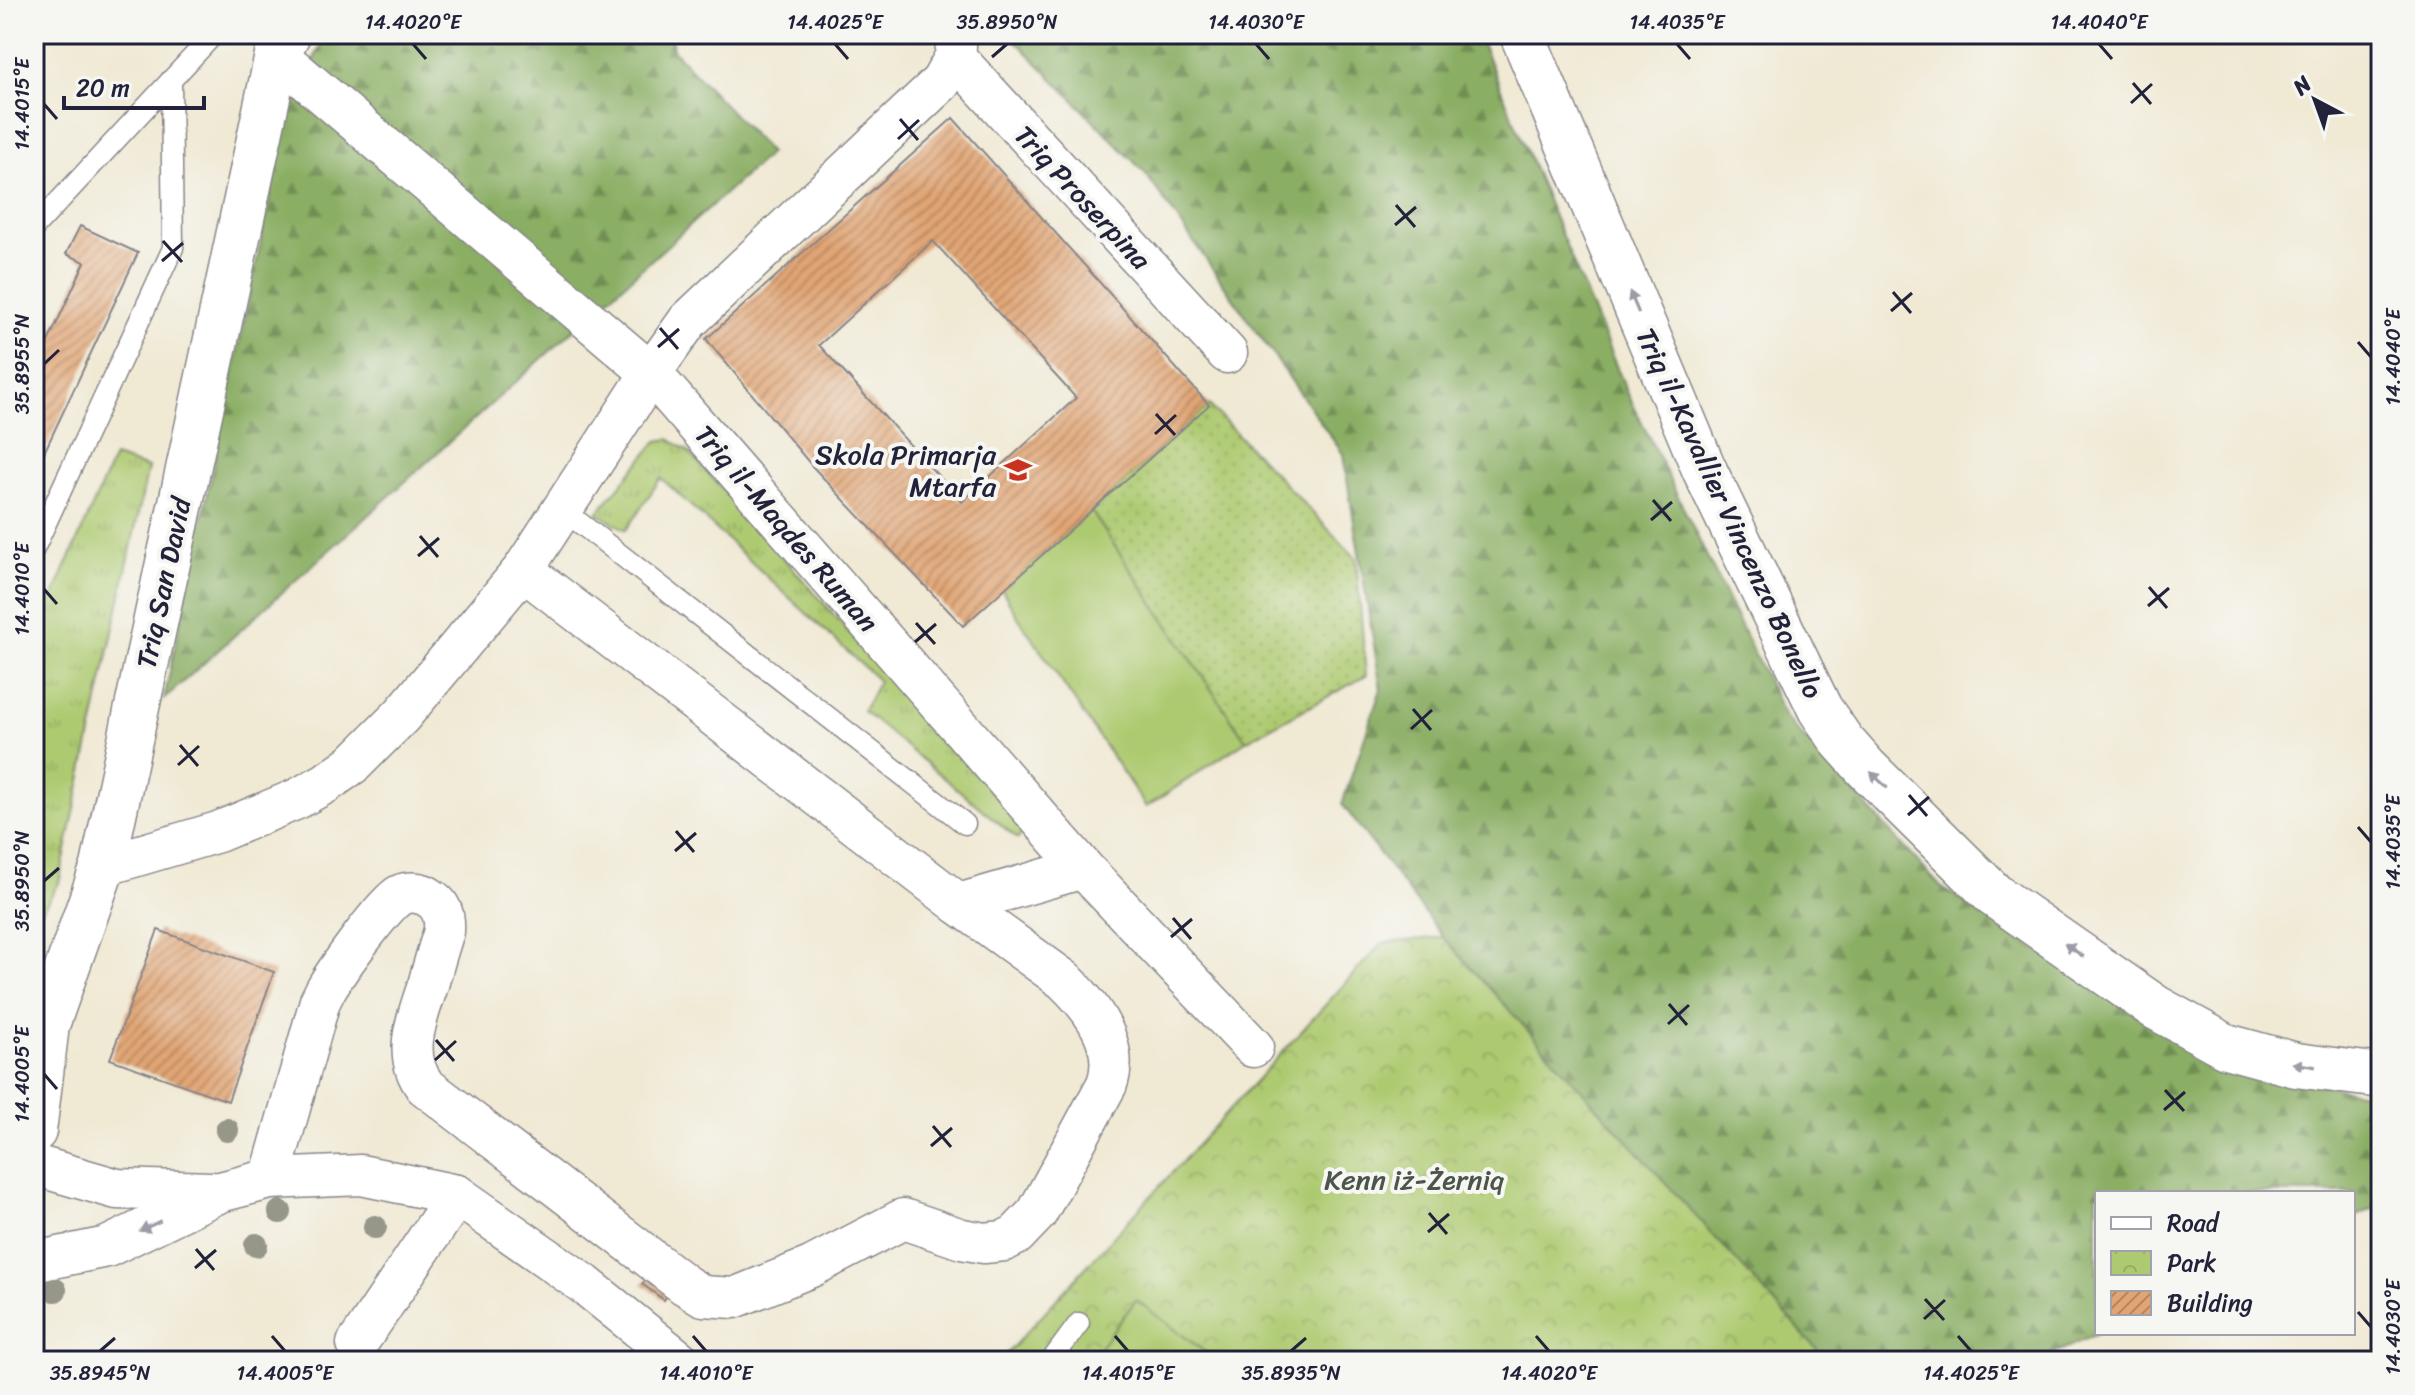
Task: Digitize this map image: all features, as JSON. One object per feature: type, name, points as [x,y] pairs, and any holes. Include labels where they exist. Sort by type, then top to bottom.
[{"type":"street","name":"Triq il-Kavallier Vincenzo Bonello","points":[[1522,34],[1704,469],[1820,709],[1842,741],[1994,895],[2155,1007],[2226,1046],[2296,1065],[2381,1076]]},
{"type":"street","name":"Triq il-Maqdes Ruman","points":[[282,45],[651,373],[1083,868],[1253,1047]]},
{"type":"street","name":"Triq San David","points":[[34,1131],[40,1028],[103,866],[282,45]]},
{"type":"street","points":[[103,866],[218,832],[297,799],[341,774],[402,715],[523,570],[688,321],[941,82],[956,46]]},
{"type":"street","name":"Triq Proserpina","points":[[956,46],[1227,353]]},
{"type":"street","points":[[270,1179],[320,1001],[387,905],[411,892],[428,896],[440,907],[445,921],[415,1022],[412,1051],[418,1077],[425,1086],[483,1131],[703,1296],[734,1298],[770,1285],[903,1219],[962,1239],[984,1243],[1004,1241],[1016,1235],[1037,1213],[1107,1084],[1110,1074],[1109,1044],[1093,1011],[1064,980],[959,904],[523,570]]},
{"type":"street","points":[[959,904],[1083,868]]},
{"type":"street","points":[[34,1165],[117,1189],[220,1192]]},
{"type":"street","points":[[34,1262],[107,1247],[220,1192],[270,1179],[361,1175],[457,1195],[584,1284],[680,1361]]},
{"type":"street","points":[[357,1344],[457,1195]]},
{"type":"lane","points":[[34,228],[214,34]]},
{"type":"lane","points":[[34,549],[173,248],[171,80]]},
{"type":"lane","points":[[562,509],[965,824]]},
{"type":"lane","points":[[1051,1361],[1079,1323]]},
{"type":"green space","points":[[326,34],[671,34],[673,50],[770,153],[164,699],[288,113]]},
{"type":"green space","points":[[1009,34],[1478,34],[1627,392],[1785,717],[1941,887],[2211,1064],[2381,1096],[2381,1205],[2355,1217],[2355,1191],[2095,1191],[2095,1335],[2037,1361],[1827,1361],[1443,937],[1342,804],[1381,689],[1343,454],[1145,173]]},
{"type":"green space","points":[[1209,405],[1356,558],[1366,676],[1246,741],[1091,511]]},
{"type":"green space","points":[[669,439],[688,451],[1025,829],[1018,839],[863,711],[879,681],[661,478],[626,530],[597,513],[657,441]]},
{"type":"green space","points":[[114,457],[148,468],[59,883],[34,923],[34,640]]},
{"type":"green space","points":[[1091,511],[1246,741],[1146,807],[1002,590]]},
{"type":"green space","name":"Kenn iż-Żerniq","points":[[1443,937],[1827,1361],[1217,1361],[1136,1301],[1090,1361],[1000,1361],[1382,943]]},
{"type":"green space","points":[[1136,1300],[1217,1361],[1090,1361]]},
{"type":"building","points":[[953,118],[1209,405],[963,626],[812,466],[706,339]],"holes":[[[933,241],[1076,398],[962,502],[819,345]]]},
{"type":"building","points":[[80,226],[138,253],[34,474],[34,372],[85,262],[66,254]]},
{"type":"building","points":[[158,930],[274,972],[228,1101],[110,1059]]},
{"type":"building","points":[[648,1278],[668,1294],[664,1300],[642,1284]]},
{"type":"place","name":"Skola Primarja Mtarfa","points":[[1018,470]]}]
